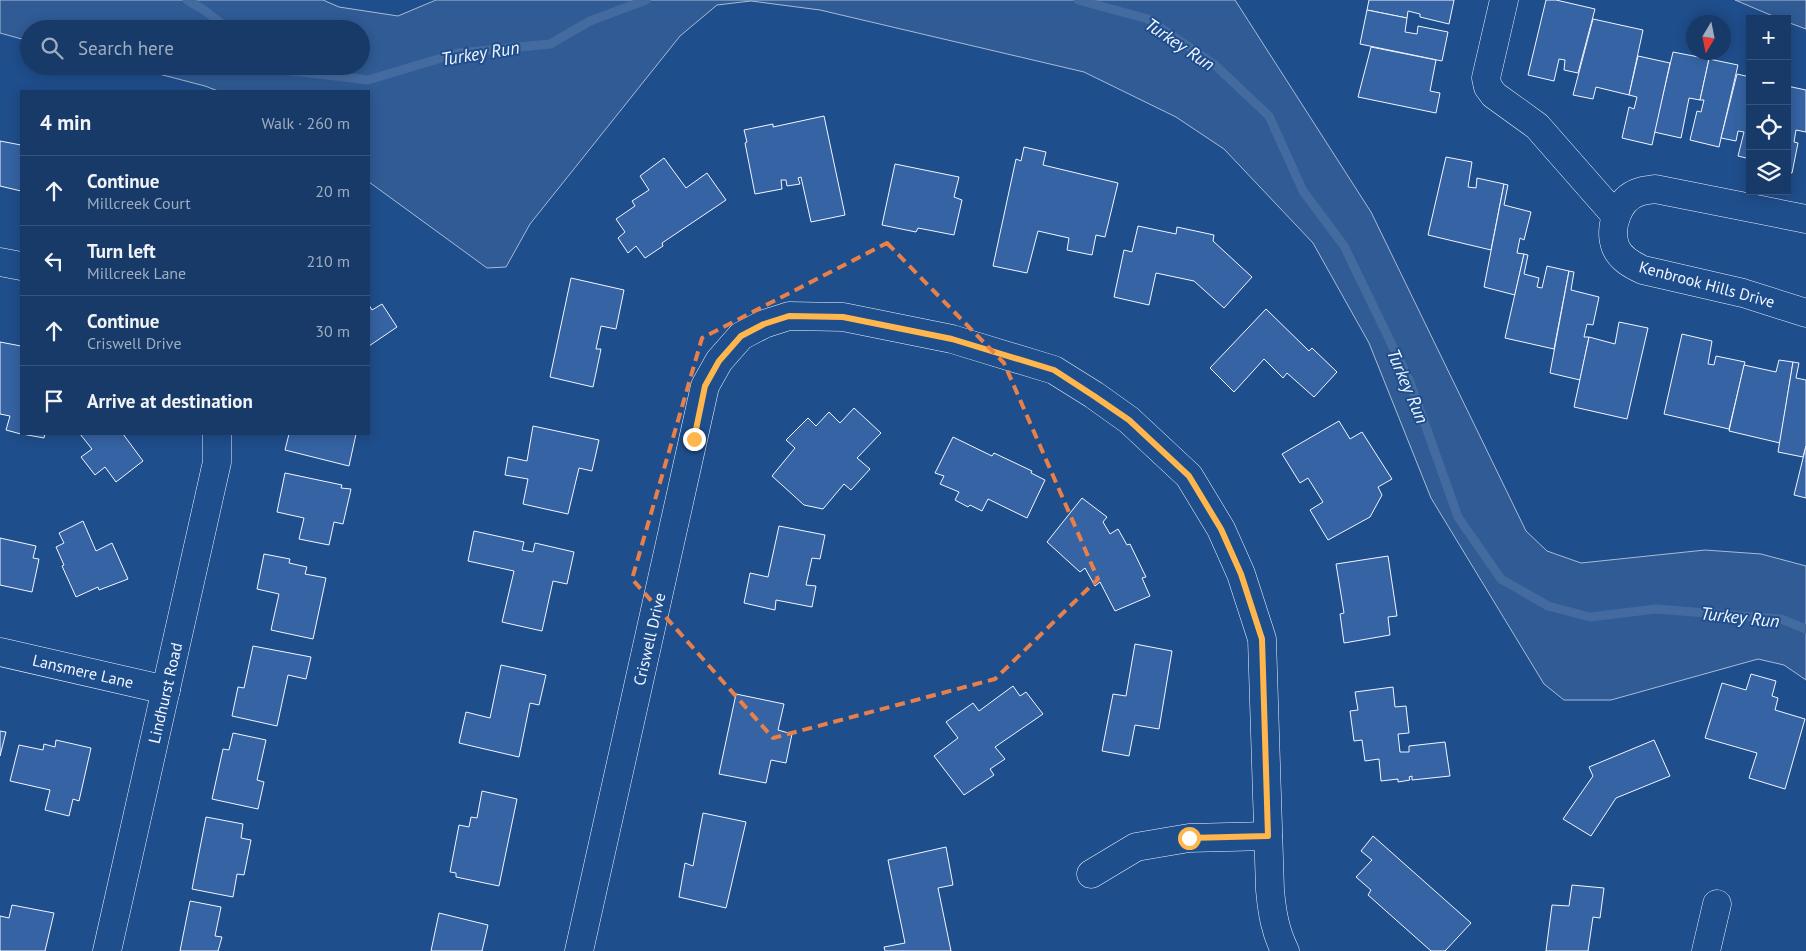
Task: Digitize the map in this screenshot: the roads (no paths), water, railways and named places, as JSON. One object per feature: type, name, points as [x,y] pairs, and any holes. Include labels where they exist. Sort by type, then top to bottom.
[{"type":"street","points":[[1504,0],[1486,78],[1488,87],[1494,95],[1537,126],[1616,216],[1624,202],[1638,192],[1655,189],[1806,219]]},
{"type":"street","name":"Kenbrook Hills Drive","points":[[1616,216],[1614,238],[1617,249],[1633,265],[1643,270],[1743,293],[1806,312]]},
{"type":"street","points":[[0,262],[20,266]]},
{"type":"street","name":"Criswell Drive","points":[[578,951],[705,386],[719,361],[741,336],[764,324],[789,316],[843,317],[952,339],[1054,370],[1129,420],[1189,476],[1221,529],[1241,574],[1262,639],[1268,836]]},
{"type":"street","name":"Lindhurst Road","points":[[108,951],[216,462],[217,435]]},
{"type":"street","name":"Lansmere Lane","points":[[0,652],[166,690]]},
{"type":"street","points":[[1091,874],[1136,847],[1189,838],[1268,836],[1272,915],[1278,937],[1285,951]]},
{"type":"street","points":[[1706,951],[1717,904]]},
{"type":"waterway","name":"Turkey Run","points":[[187,0],[217,20]]},
{"type":"waterway","name":"Turkey Run","points":[[326,75],[368,80],[458,53],[550,44],[590,21],[646,0]]},
{"type":"waterway","name":"Turkey Run","points":[[1078,0],[1148,19],[1215,65],[1269,116],[1303,191],[1344,246],[1410,382],[1458,517],[1501,579],[1548,606],[1590,617],[1656,609],[1781,619],[1806,629]]}]
